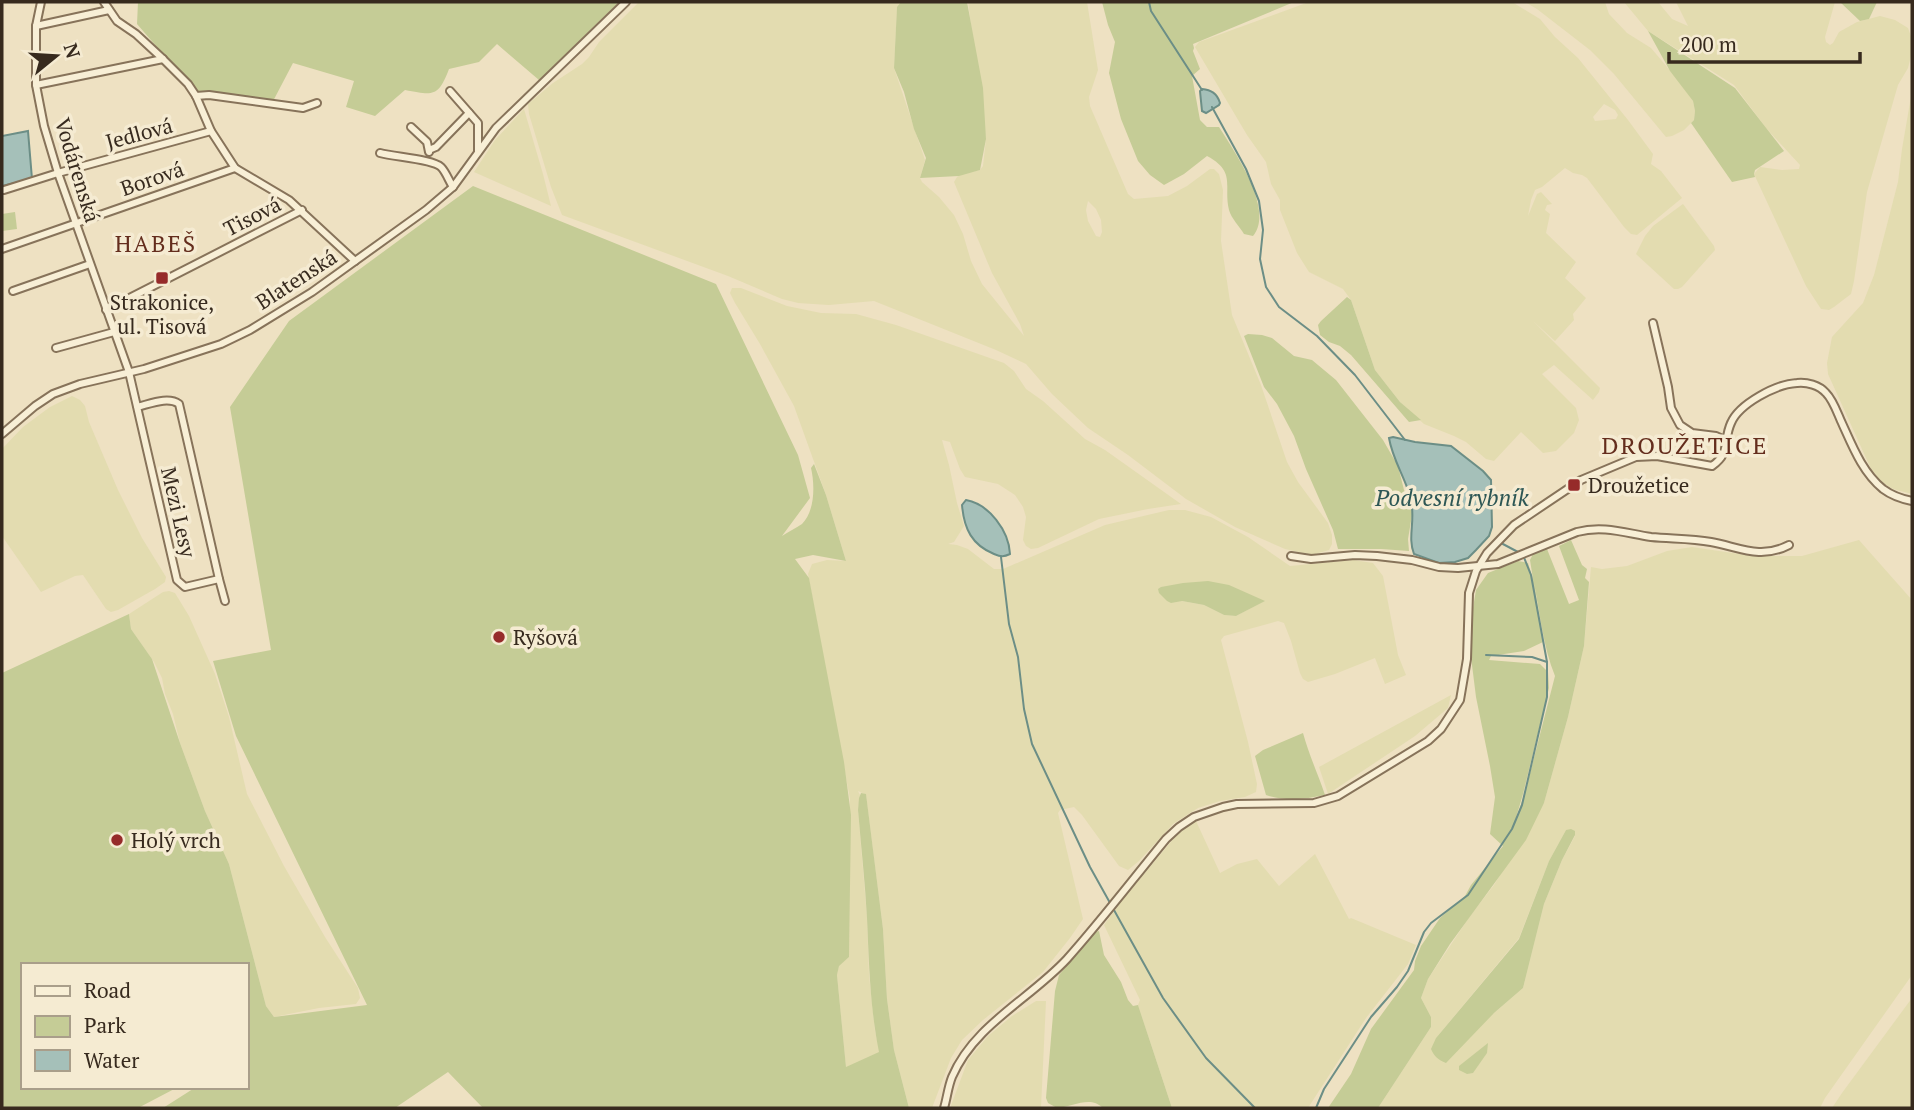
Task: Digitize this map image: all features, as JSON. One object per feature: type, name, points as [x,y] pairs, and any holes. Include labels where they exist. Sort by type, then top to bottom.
[{"type":"street","name":"Vodárenská","points":[[41,2],[36,26],[36,85],[44,126],[75,223],[129,372]]},
{"type":"street","points":[[104,2],[117,21],[136,34],[188,84],[211,131],[235,168],[289,200],[355,261]]},
{"type":"street","name":"Blatenská","points":[[2,434],[54,394],[80,384],[221,344],[250,330],[312,292],[426,210],[453,187],[496,128],[626,2]]},
{"type":"street","points":[[36,26],[109,10]]},
{"type":"street","points":[[36,85],[163,58]]},
{"type":"street","points":[[450,91],[478,123],[478,154]]},
{"type":"street","points":[[196,96],[209,95],[303,108],[317,103]]},
{"type":"street","points":[[429,150],[436,147],[469,113]]},
{"type":"street","points":[[411,127],[427,142],[427,161]]},
{"type":"street","name":"Jedlová","points":[[4,190],[211,131]]},
{"type":"street","points":[[380,153],[427,161],[442,168],[453,187]]},
{"type":"street","name":"Borová","points":[[2,249],[235,168]]},
{"type":"street","name":"Tisová","points":[[106,310],[302,211]]},
{"type":"street","points":[[13,291],[90,264]]},
{"type":"street","points":[[1653,323],[1671,408],[1680,425],[1692,432],[1716,436],[1727,441]]},
{"type":"street","points":[[56,348],[114,332]]},
{"type":"street","name":"Mezi Lesy","points":[[129,372],[177,580],[185,587],[219,579]]},
{"type":"street","points":[[944,1108],[952,1077],[971,1046],[988,1028],[1044,982],[1066,959],[1179,827],[1194,817],[1237,804],[1314,803],[1338,796],[1428,741],[1441,729],[1460,700],[1466,659],[1469,593],[1479,565],[1514,525],[1581,480],[1636,457],[1657,456],[1712,466],[1720,460],[1730,424],[1738,412],[1772,390],[1791,383],[1806,382],[1826,393],[1868,473],[1883,489],[1901,499],[1912,501]]},
{"type":"street","name":"Mezi Lesy","points":[[137,407],[170,400],[179,404],[225,601]]},
{"type":"street","points":[[1291,556],[1311,559],[1377,556],[1412,560],[1439,567],[1497,564],[1590,528],[1609,528],[1651,537],[1708,541],[1752,552],[1782,548],[1789,544]]},
{"type":"shaded area","points":[[639,2],[901,2],[897,8],[894,68],[925,160],[920,178],[954,215],[982,284],[1024,336],[992,273],[954,182],[962,174],[980,170],[983,166],[986,139],[968,2],[1087,2],[1098,70],[1089,97],[1090,106],[1128,194],[1134,199],[1168,196],[1210,169],[1219,174],[1223,190],[1221,241],[1232,315],[1261,385],[1287,462],[1328,523],[1332,535],[1329,550],[1312,555],[1285,549],[1235,527],[1186,499],[1088,428],[1052,394],[1026,364],[996,350],[874,301],[829,305],[782,299],[728,276],[562,215],[551,187],[528,104],[582,64],[599,42]],"holes":[[[1088,201],[1101,220],[1100,237],[1096,236],[1088,221]]]},
{"type":"shaded area","points":[[1309,2],[1512,2],[1540,19],[1578,58],[1653,154],[1651,164],[1661,171],[1682,198],[1637,235],[1631,234],[1624,227],[1582,175],[1565,168],[1535,190],[1528,216],[1537,194],[1541,192],[1552,204],[1547,205],[1545,210],[1550,214],[1546,233],[1576,262],[1565,278],[1586,298],[1573,314],[1574,320],[1555,341],[1533,321],[1600,388],[1593,400],[1554,365],[1542,374],[1576,408],[1579,420],[1574,433],[1556,451],[1543,453],[1521,432],[1494,461],[1486,459],[1466,442],[1424,424],[1400,402],[1375,370],[1351,300],[1343,289],[1309,272],[1297,253],[1280,210],[1280,200],[1271,184],[1266,162],[1195,47],[1199,42]],"holes":[[[1604,104],[1618,115],[1616,119],[1595,121],[1593,117]]]},
{"type":"shaded area","points":[[1525,2],[1605,2],[1609,14],[1627,33],[1651,48],[1678,80],[1693,101],[1694,120],[1684,130],[1666,137],[1614,74],[1590,50]]},
{"type":"shaded area","points":[[1624,2],[1658,2],[1672,19],[1688,26],[1676,2],[1835,2],[1825,37],[1830,45],[1839,32],[1857,22],[1880,16],[1895,20],[1908,28],[1912,39],[1912,52],[1908,68],[1898,85],[1867,192],[1851,294],[1834,307],[1829,310],[1821,309],[1806,286],[1754,174],[1760,167],[1782,170],[1799,169],[1800,165],[1766,128],[1734,85],[1648,31]]},
{"type":"shaded area","points":[[1912,91],[1912,494],[1893,489],[1881,482],[1871,469],[1828,374],[1827,363],[1832,337],[1863,303],[1874,275],[1898,182]]},
{"type":"shaded area","points":[[524,109],[551,206],[474,172],[495,140]]},
{"type":"shaded area","points":[[1683,204],[1715,250],[1682,287],[1674,289],[1636,254],[1653,226]]},
{"type":"shaded area","points":[[732,288],[741,288],[787,306],[821,313],[856,314],[896,325],[1004,363],[1014,371],[1026,389],[1085,439],[1105,450],[1181,504],[1099,519],[1031,549],[1023,540],[1026,517],[1015,495],[998,484],[965,477],[950,442],[942,440],[964,526],[954,542],[948,544],[968,549],[994,569],[1003,569],[1105,525],[1169,510],[1185,510],[1211,517],[1248,537],[1290,566],[1353,560],[1373,563],[1383,576],[1398,655],[1406,675],[1385,684],[1375,658],[1308,682],[1300,673],[1284,623],[1278,621],[1224,636],[1221,640],[1248,742],[1257,784],[1256,792],[1198,808],[1173,824],[1128,870],[1119,866],[1074,807],[1060,810],[1058,813],[1083,919],[1043,972],[962,1040],[951,1058],[932,1108],[909,1108],[894,1050],[887,999],[883,929],[866,795],[858,791],[869,975],[880,1053],[846,1068],[837,975],[839,965],[849,957],[850,799],[808,574],[812,564],[827,560],[846,561],[794,406],[730,293]],"holes":[[[1182,601],[1264,601],[1236,616],[1224,615],[1204,605]]]},
{"type":"shaded area","points":[[72,396],[85,406],[89,422],[118,490],[142,538],[166,577],[165,582],[155,589],[111,612],[106,609],[83,575],[41,592],[2,536],[2,449],[23,427],[50,407]]},
{"type":"shaded area","points":[[1859,540],[1912,600],[1912,975],[1820,1108],[1378,1108],[1431,1027],[1431,1017],[1421,998],[1428,979],[1494,885],[1544,803],[1584,646],[1591,567],[1602,569],[1627,566],[1667,551],[1692,547],[1753,556],[1802,556]],"holes":[[[1566,830],[1575,836],[1544,904],[1523,988],[1494,1013],[1436,1038],[1519,938],[1549,861]]]},
{"type":"shaded area","points":[[163,592],[175,593],[189,616],[215,674],[229,717],[247,794],[284,866],[358,988],[360,998],[356,1004],[274,1017],[266,1006],[229,864],[205,811],[180,743],[162,678],[131,629],[129,614]]},
{"type":"shaded area","points":[[1451,695],[1448,708],[1415,736],[1328,794],[1319,767]]},
{"type":"shaded area","points":[[1196,821],[1220,873],[1237,864],[1257,859],[1279,886],[1315,854],[1349,919],[1416,945],[1408,964],[1366,1018],[1308,1108],[1172,1108],[1138,1005],[1140,1000],[1104,925],[1180,831]]},
{"type":"shaded area","points":[[1912,998],[1912,1108],[1832,1108],[1842,1093]]},
{"type":"shaded area","points":[[1036,1001],[1046,1001],[1041,1108],[950,1108],[968,1060],[988,1036]]},
{"type":"green space","points":[[138,2],[619,2],[539,80],[497,44],[479,62],[449,69],[438,90],[422,93],[405,90],[375,116],[346,107],[354,81],[293,63],[271,105],[197,93],[137,24]]},
{"type":"green space","points":[[901,2],[967,2],[983,88],[986,139],[980,170],[959,176],[920,178],[926,158],[894,68],[897,7]]},
{"type":"green space","points":[[1102,2],[1294,2],[1193,44],[1200,69],[1192,76],[1200,120],[1207,127],[1219,127],[1250,180],[1259,211],[1258,225],[1253,236],[1244,234],[1230,213],[1226,174],[1207,156],[1164,185],[1150,175],[1138,161],[1121,119],[1109,73],[1115,42]]},
{"type":"green space","points":[[1840,2],[1877,2],[1869,19],[1860,21]]},
{"type":"green space","points":[[1648,31],[1735,88],[1784,151],[1755,170],[1755,177],[1732,182],[1691,123],[1695,111],[1693,101],[1670,71]]},
{"type":"green space","points":[[473,186],[716,284],[798,455],[810,498],[782,536],[806,519],[812,505],[811,468],[814,464],[846,561],[813,555],[795,559],[809,578],[844,762],[851,815],[849,957],[839,966],[837,975],[846,1067],[879,1052],[869,969],[858,810],[861,793],[866,794],[883,929],[887,999],[894,1050],[909,1108],[483,1108],[448,1072],[395,1108],[163,1108],[193,1089],[248,1089],[248,963],[21,963],[21,1089],[174,1089],[138,1108],[2,1108],[2,673],[129,614],[131,629],[152,659],[205,811],[229,864],[266,1006],[274,1017],[367,1005],[236,736],[213,661],[271,650],[230,407],[289,321]]},
{"type":"green space","points":[[15,212],[17,229],[2,231],[2,214]]},
{"type":"green space","points":[[1347,297],[1351,300],[1375,370],[1400,402],[1421,420],[1409,422],[1351,355],[1320,335],[1318,325]]},
{"type":"green space","points":[[1248,334],[1272,338],[1294,356],[1312,360],[1336,380],[1383,440],[1398,466],[1404,490],[1413,509],[1408,539],[1409,551],[1338,549],[1333,530],[1294,436],[1277,404],[1264,387],[1244,336]]},
{"type":"green space","points":[[1571,540],[1582,565],[1587,569],[1585,578],[1589,582],[1584,646],[1544,803],[1526,840],[1450,944],[1428,979],[1421,998],[1431,1017],[1431,1027],[1378,1108],[1328,1108],[1351,1074],[1371,1029],[1414,970],[1421,946],[1440,918],[1465,896],[1503,846],[1490,834],[1495,797],[1471,657],[1472,614],[1476,590],[1488,573],[1518,561],[1528,563],[1533,579],[1530,560],[1533,554],[1547,549],[1569,604],[1579,600],[1559,546]],"holes":[[[1534,583],[1545,642],[1555,676],[1526,789],[1513,828],[1549,688],[1548,672],[1540,664],[1489,660],[1491,656],[1524,651],[1543,642]]]},
{"type":"green space","points":[[1208,581],[1229,585],[1265,601],[1236,616],[1224,615],[1204,605],[1182,601],[1171,603],[1158,589]]},
{"type":"green space","points":[[1303,733],[1325,795],[1288,799],[1266,795],[1255,756]]},
{"type":"green space","points":[[1566,830],[1575,831],[1575,835],[1544,904],[1523,988],[1494,1013],[1446,1063],[1441,1061],[1431,1049],[1436,1038],[1519,939],[1549,861]]},
{"type":"green space","points":[[1099,931],[1104,955],[1121,982],[1128,1000],[1133,1006],[1138,1005],[1172,1108],[1103,1108],[1093,1102],[1087,1102],[1057,1108],[1048,1103],[1046,1098],[1055,991],[1059,975],[1095,932]]},
{"type":"green space","points":[[1488,1043],[1487,1053],[1473,1073],[1467,1074],[1459,1070],[1459,1066]]},
{"type":"water","points":[[1202,89],[1213,93],[1220,103],[1206,113],[1202,111]]},
{"type":"water","points":[[28,131],[32,179],[2,186],[2,136]]},
{"type":"water","name":"Podvesní rybník","points":[[1389,438],[1451,446],[1491,480],[1492,527],[1489,536],[1468,558],[1439,563],[1414,554],[1411,543],[1411,499],[1391,447]]},
{"type":"water","points":[[966,500],[982,507],[996,520],[1006,536],[1010,554],[996,555],[980,546],[970,535],[963,514],[962,505]]},
{"type":"waterway","points":[[1149,2],[1151,11],[1202,90]]},
{"type":"waterway","points":[[1212,107],[1246,169],[1259,201],[1263,230],[1260,259],[1266,287],[1279,307],[1317,336],[1355,375],[1405,440]]},
{"type":"waterway","points":[[1501,543],[1518,552]]},
{"type":"waterway","points":[[1316,1108],[1324,1089],[1371,1017],[1408,971],[1424,932],[1431,923],[1468,895],[1512,829],[1522,805],[1547,697],[1547,662],[1531,575],[1523,555]]},
{"type":"waterway","points":[[1001,557],[1009,624],[1018,657],[1024,709],[1032,744],[1090,867],[1163,998],[1206,1058],[1255,1108]]},
{"type":"waterway","points":[[1486,655],[1532,657],[1547,662]]},
{"type":"place","name":"Strakonice, ul. Tisová","points":[[162,278]]},
{"type":"place","name":"Droužetice","points":[[1574,485]]},
{"type":"place","name":"Ryšová","points":[[499,637]]},
{"type":"place","name":"Holý vrch","points":[[117,840]]},
{"type":"district","name":"HABEŠ","points":[[156,243]]},
{"type":"district","name":"DROUŽETICE","points":[[1685,445]]}]
